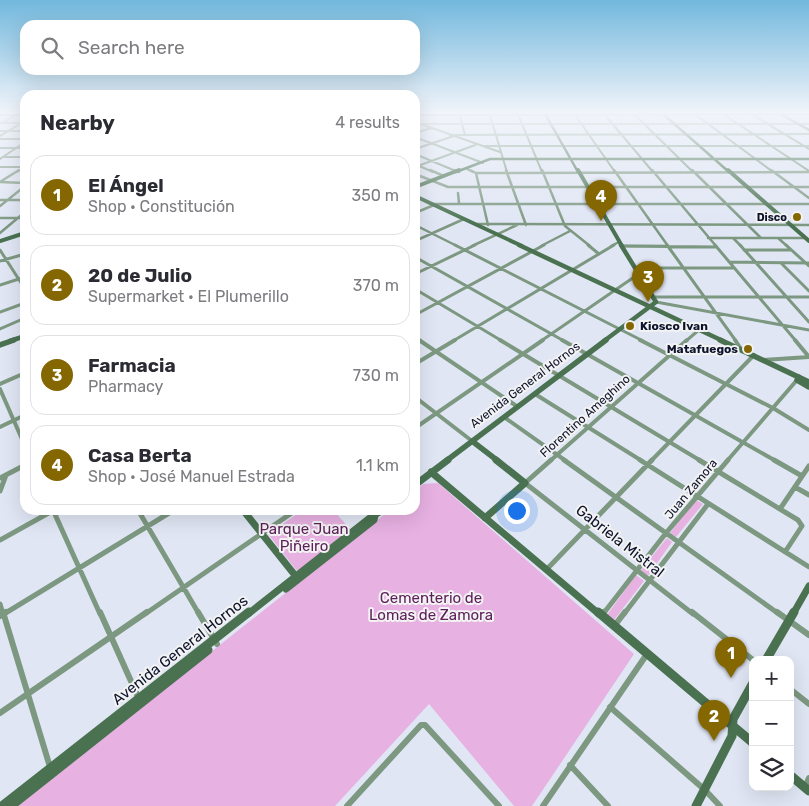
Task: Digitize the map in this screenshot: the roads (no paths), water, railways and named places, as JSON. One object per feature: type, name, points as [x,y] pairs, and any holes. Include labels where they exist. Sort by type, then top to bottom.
[{"type":"street","points":[[1,157],[13,150]]},
{"type":"street","points":[[448,150],[482,162]]},
{"type":"street","points":[[420,164],[462,150]]},
{"type":"street","points":[[493,150],[500,152],[526,225]]},
{"type":"street","points":[[532,150],[564,225],[599,254]]},
{"type":"street","points":[[566,150],[596,204],[656,302],[809,330]]},
{"type":"street","points":[[600,150],[741,349]]},
{"type":"street","points":[[634,150],[809,357]]},
{"type":"street","points":[[671,150],[761,238]]},
{"type":"street","points":[[704,150],[807,240]]},
{"type":"street","points":[[744,150],[808,196]]},
{"type":"street","points":[[776,150],[809,172]]},
{"type":"street","points":[[420,156],[458,172]]},
{"type":"street","points":[[1,157],[20,157]]},
{"type":"street","points":[[420,186],[494,159],[809,159]]},
{"type":"street","points":[[432,182],[482,162]]},
{"type":"street","points":[[0,167],[20,167]]},
{"type":"street","points":[[420,167],[444,176]]},
{"type":"street","points":[[467,169],[476,173],[809,172]]},
{"type":"street","points":[[0,182],[20,170]]},
{"type":"street","points":[[476,173],[488,224]]},
{"type":"street","points":[[420,176],[444,187],[480,188],[809,187]]},
{"type":"street","points":[[0,182],[20,184]]},
{"type":"street","points":[[0,206],[20,189]]},
{"type":"street","points":[[458,193],[459,204]]},
{"type":"street","points":[[420,198],[754,355],[809,386]]},
{"type":"street","points":[[0,200],[20,200]]},
{"type":"street","points":[[420,210],[432,204],[809,204]]},
{"type":"street","points":[[0,218],[18,218]]},
{"type":"street","points":[[0,233],[18,218]]},
{"type":"street","points":[[420,239],[464,219]]},
{"type":"street","points":[[475,224],[809,225]]},
{"type":"street","points":[[420,272],[517,225]]},
{"type":"street","points":[[420,227],[772,408],[809,430]]},
{"type":"street","points":[[420,311],[570,231]]},
{"type":"street","points":[[0,239],[20,234]]},
{"type":"street","points":[[708,238],[807,240]]},
{"type":"street","points":[[733,238],[809,322]]},
{"type":"street","points":[[778,238],[808,264]]},
{"type":"street","points":[[420,361],[540,288],[599,254],[621,244],[716,247]]},
{"type":"street","points":[[0,250],[19,279],[0,285]]},
{"type":"street","points":[[744,250],[792,250]]},
{"type":"street","points":[[0,261],[20,256]]},
{"type":"street","points":[[420,260],[802,476]]},
{"type":"street","points":[[729,262],[808,264]]},
{"type":"street","points":[[781,263],[809,291]]},
{"type":"street","points":[[636,268],[733,268]]},
{"type":"street","points":[[420,424],[640,273]]},
{"type":"street","points":[[420,291],[801,523],[802,526],[785,552]]},
{"type":"street","points":[[654,297],[809,297]]},
{"type":"street","name":"Avenida General Hornos","points":[[420,481],[652,307],[656,302]]},
{"type":"street","points":[[0,312],[20,305]]},
{"type":"street","points":[[0,329],[20,320]]},
{"type":"street","name":"Florentino Ameghino","points":[[485,518],[700,330]]},
{"type":"street","points":[[0,345],[20,338]]},
{"type":"street","points":[[420,339],[518,407]]},
{"type":"street","points":[[546,570],[754,355]]},
{"type":"street","points":[[764,360],[809,357]]},
{"type":"street","points":[[0,384],[20,375]]},
{"type":"street","points":[[798,379],[809,382]]},
{"type":"street","name":"Juan Zamora","points":[[601,616],[666,533],[798,379]]},
{"type":"street","points":[[0,389],[20,435]]},
{"type":"street","points":[[534,394],[809,567]]},
{"type":"street","points":[[420,401],[472,441]]},
{"type":"street","points":[[504,417],[809,635]]},
{"type":"street","points":[[0,426],[20,418]]},
{"type":"street","name":"Gabriela Mistral","points":[[472,441],[749,657]]},
{"type":"street","points":[[780,509],[809,466]]},
{"type":"street","points":[[0,478],[20,468]]},
{"type":"street","points":[[431,472],[749,740]]},
{"type":"street","points":[[0,491],[6,480],[6,475]]},
{"type":"street","points":[[795,487],[809,495]]},
{"type":"street","name":"Juan Zamora","points":[[614,626],[708,504]]},
{"type":"street","points":[[0,540],[45,515]]},
{"type":"street","points":[[56,515],[140,701]]},
{"type":"street","points":[[141,515],[216,642]]},
{"type":"street","points":[[2,616],[166,515]]},
{"type":"street","points":[[247,515],[297,578]]},
{"type":"street","points":[[0,713],[289,515]]},
{"type":"street","name":"Avenida General Hornos","points":[[2,806],[51,771],[374,520],[376,515]]},
{"type":"street","points":[[768,656],[809,586]]},
{"type":"street","points":[[0,604],[2,616],[29,693],[51,771]]},
{"type":"street","points":[[543,806],[647,654]]},
{"type":"street","points":[[696,806],[732,736],[733,719],[749,690]]},
{"type":"street","points":[[794,692],[809,704]]},
{"type":"street","points":[[610,707],[705,790],[720,806]]},
{"type":"street","points":[[347,806],[421,725],[429,727],[499,806]]},
{"type":"street","points":[[570,765],[608,806]]},
{"type":"street","name":"Avenida General Hornos","points":[[11,806],[51,771]]},
{"type":"street","points":[[794,777],[808,785]]},
{"type":"place","name":"Disco","points":[[797,217]]},
{"type":"place","name":"Casa Berta","points":[[601,221]]},
{"type":"place","name":"Farmacia","points":[[648,302]]},
{"type":"place","name":"Kiosco Ivan","points":[[630,326]]},
{"type":"place","name":"Matafuegos","points":[[748,349]]},
{"type":"place","name":"El Ángel","points":[[731,678]]},
{"type":"place","name":"20 de Julio","points":[[714,741]]},
{"type":"park label","name":"Parque Juan Piñeiro","points":[[304,538]]},
{"type":"park label","name":"Cementerio de Lomas de Zamora","points":[[431,606]]}]
